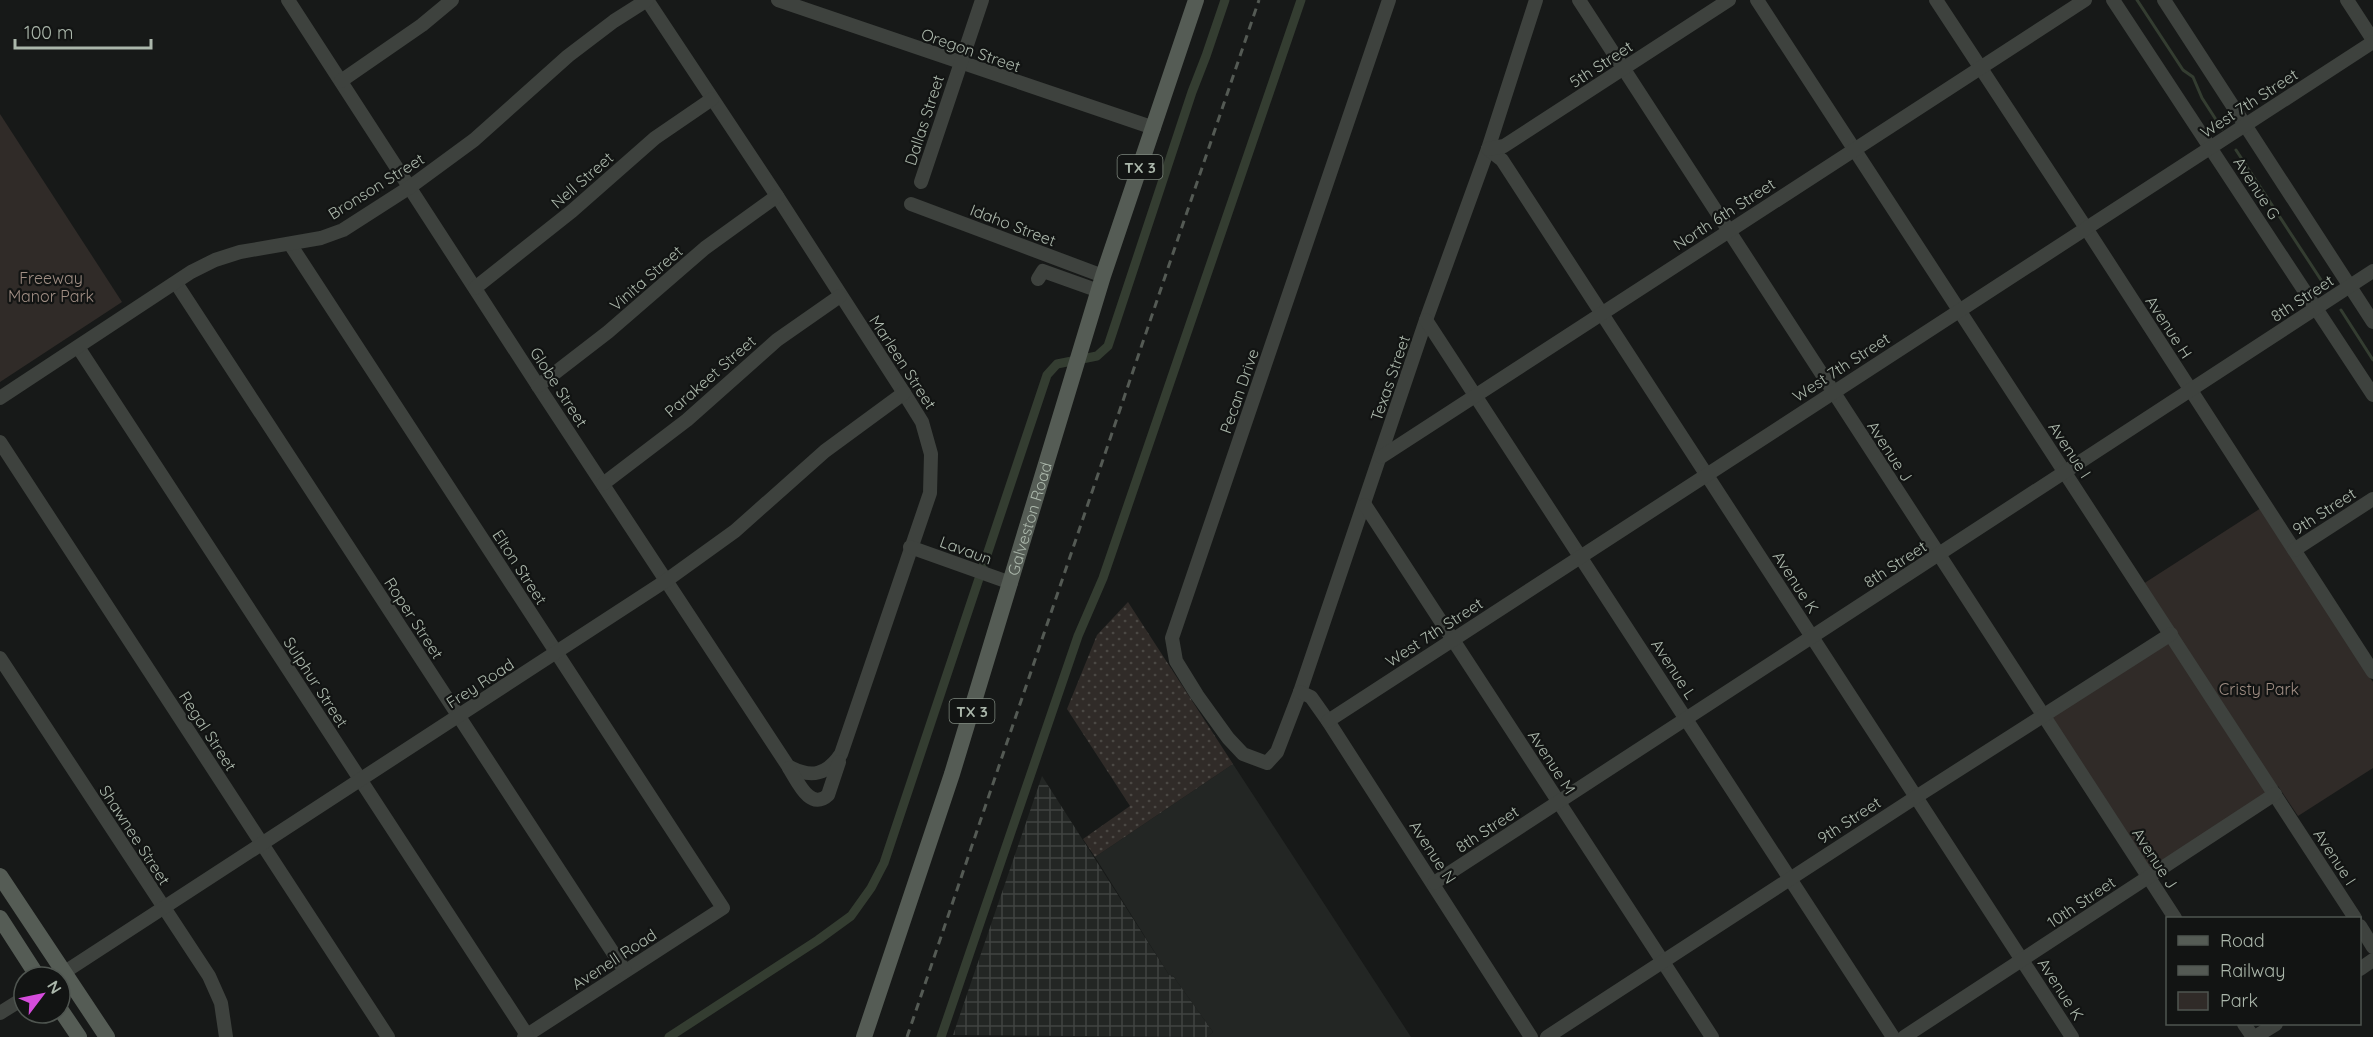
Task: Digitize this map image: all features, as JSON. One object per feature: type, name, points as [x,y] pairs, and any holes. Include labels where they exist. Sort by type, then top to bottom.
[{"type":"main road","name":"Galveston Road","points":[[864,1037],[952,774],[1101,284],[1196,0]]},
{"type":"main road","points":[[0,876],[54,965]]},
{"type":"main road","points":[[0,918],[30,965]]},
{"type":"main road","points":[[72,991],[107,1037]]},
{"type":"street","name":"Globe Street","points":[[288,0],[538,386],[810,798],[816,800],[828,795],[842,754]]},
{"type":"street","points":[[341,81],[422,25],[452,0]]},
{"type":"street","name":"Marleen Street","points":[[647,0],[904,393],[922,422],[931,454],[930,493],[842,754]]},
{"type":"street","name":"Bronson Street","points":[[0,398],[215,260],[240,252],[321,238],[343,230],[410,187],[474,140],[568,56],[614,21],[647,0]]},
{"type":"street","name":"Dallas Street","points":[[921,182],[982,0]]},
{"type":"street","name":"Pecan Drive","points":[[1267,763],[1243,754],[1228,738],[1197,695],[1176,660],[1172,638],[1389,0]]},
{"type":"street","name":"Texas Street","points":[[1267,763],[1277,752],[1300,692],[1426,320],[1488,149],[1536,0]]},
{"type":"street","name":"Avenue J","points":[[1579,0],[2174,917]]},
{"type":"street","name":"5th Street","points":[[1488,149],[1504,146],[1729,0]]},
{"type":"street","name":"Avenue I","points":[[1757,0],[2354,917]]},
{"type":"street","name":"Avenue H","points":[[1936,0],[2373,672]]},
{"type":"street","name":"North 6th Street","points":[[1381,457],[2085,0]]},
{"type":"street","name":"Avenue G","points":[[2113,0],[2373,395]]},
{"type":"street","name":"Avenue G","points":[[2164,0],[2373,322]]},
{"type":"street","points":[[2347,0],[2373,41]]},
{"type":"street","name":"Oregon Street","points":[[778,1],[1154,128]]},
{"type":"street","name":"West 7th Street","points":[[1328,721],[2373,41]]},
{"type":"street","name":"Nell Street","points":[[475,288],[572,211],[655,138],[712,99]]},
{"type":"street","name":"Avenue K","points":[[1488,149],[1502,160],[2072,1037]]},
{"type":"street","name":"Vinita Street","points":[[538,386],[608,332],[705,248],[777,196]]},
{"type":"street","name":"Idaho Street","points":[[911,204],[1101,284]]},
{"type":"street","name":"Elton Street","points":[[290,244],[723,908]]},
{"type":"street","points":[[1038,279],[1043,271],[1101,284]]},
{"type":"street","name":"8th Street","points":[[1434,883],[2373,272]]},
{"type":"street","name":"Roper Street","points":[[176,283],[625,971]]},
{"type":"street","name":"Parakeet Street","points":[[603,484],[687,420],[777,339],[840,296]]},
{"type":"street","name":"Avenue L","points":[[1426,320],[1893,1037]]},
{"type":"street","name":"Sulphur Street","points":[[78,347],[526,1036]]},
{"type":"street","name":"Frey Road","points":[[72,967],[667,580],[735,531],[825,451],[904,393]]},
{"type":"street","name":"Regal Street","points":[[0,442],[388,1037]]},
{"type":"street","name":"9th Street","points":[[2294,550],[2373,499]]},
{"type":"street","name":"Avenue M","points":[[1365,505],[1712,1037]]},
{"type":"street","name":"Lavaun","points":[[910,547],[1011,583]]},
{"type":"street","name":"9th Street","points":[[1547,1037],[2171,634]]},
{"type":"street","name":"Shawnee Street","points":[[0,658],[209,976],[221,1003],[226,1037]]},
{"type":"street","name":"Avenue N","points":[[1300,692],[1311,697],[1328,721],[1531,1037]]},
{"type":"street","points":[[788,766],[800,772],[815,773],[832,768],[842,754]]},
{"type":"street","name":"10th Street","points":[[1904,1037],[2275,794]]},
{"type":"street","name":"Avenell Road","points":[[526,1036],[723,908]]},
{"type":"street","points":[[2361,928],[2373,947]]},
{"type":"street","points":[[2254,1037],[2273,1025]]},
{"type":"shaded area","points":[[1233,764],[1411,1037],[1207,1037],[1213,1032],[1173,976],[1169,975],[1095,857]]},
{"type":"shaded area","points":[[1042,776],[1169,975],[1173,976],[1213,1032],[1207,1037],[953,1035]]},
{"type":"green space","name":"Freeway Manor Park","points":[[0,114],[122,302],[0,382]]},
{"type":"green space","name":"Cristy Park","points":[[2261,508],[2373,682],[2373,768],[2298,816],[2278,786],[2149,869],[2050,717],[2176,635],[2143,584]]},
{"type":"green space","points":[[1128,602],[1233,764],[1095,857],[1083,839],[1130,806],[1067,709],[1097,635]]},
{"type":"waterway","points":[[669,1037],[851,916],[871,888],[884,863],[1047,375],[1057,364],[1097,356],[1108,346],[1225,0]]},
{"type":"waterway","points":[[941,1037],[1078,636],[1103,578],[1301,0]]},
{"type":"waterway","points":[[2137,0],[2183,70],[2193,77],[2202,98],[2222,129]]},
{"type":"waterway","points":[[2236,150],[2325,286]]},
{"type":"waterway","points":[[2341,310],[2373,360]]},
{"type":"railway","points":[[907,1037],[1259,0]]}]
